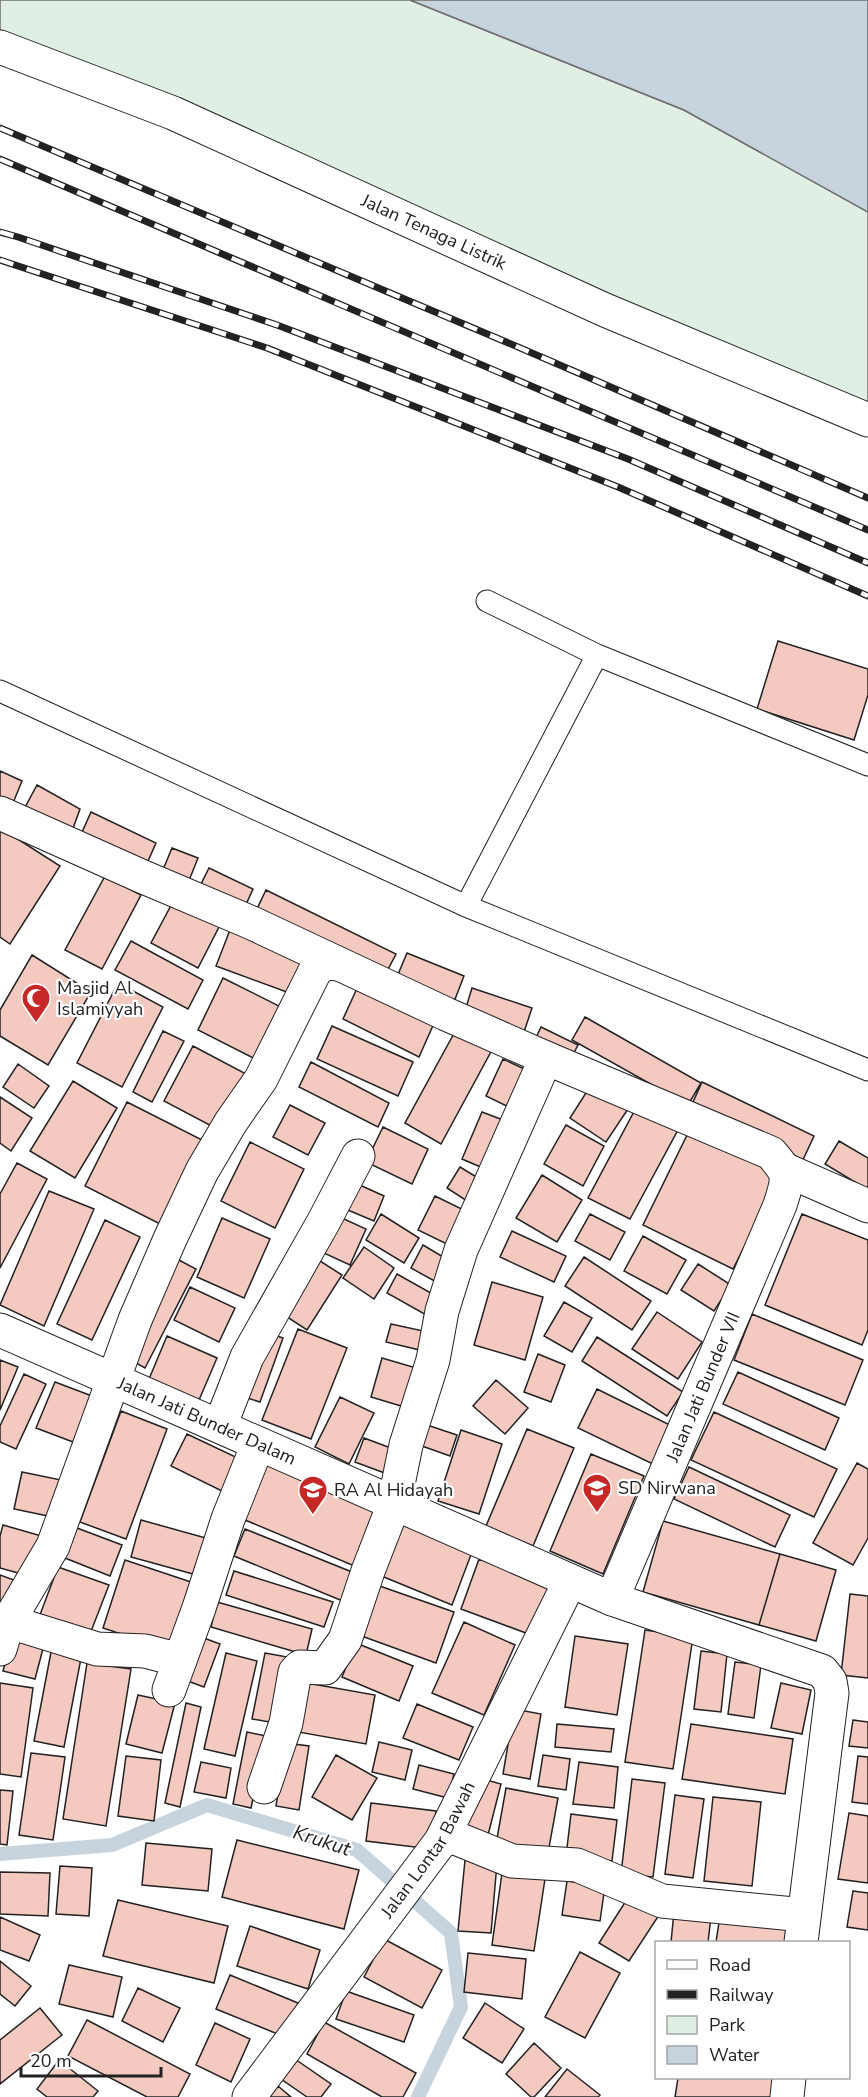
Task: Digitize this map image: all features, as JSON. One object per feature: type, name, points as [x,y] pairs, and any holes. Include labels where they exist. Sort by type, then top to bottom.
[{"type":"street","name":"Jalan Tenaga Listrik","points":[[0,47],[173,113],[605,310],[868,420]]},
{"type":"street","points":[[0,813],[252,923],[546,1058],[771,1153],[786,1170],[868,1206]]},
{"type":"street","points":[[180,1659],[145,1651],[97,1649],[3,1630],[53,1545],[135,1320],[202,1171],[231,1122],[261,1079],[316,969],[327,963],[339,964]]},
{"type":"street","points":[[264,1787],[286,1723],[295,1672],[300,1667],[325,1668],[345,1640],[394,1504],[406,1444],[433,1360],[442,1311],[461,1250],[546,1058]]},
{"type":"street","points":[[220,1426],[247,1357],[358,1156]]},
{"type":"street","name":"Jalan Jati Bunder VII","points":[[612,1599],[780,1205],[787,1185],[786,1170]]},
{"type":"street","name":"Jalan Jati Bunder Dalam","points":[[0,1330],[612,1599]]},
{"type":"street","points":[[169,1690],[224,1529],[258,1444]]},
{"type":"street","name":"Jalan Lontar Bawah","points":[[249,2097],[441,1841],[570,1581]]},
{"type":"street","points":[[441,1841],[453,1837],[512,1861],[577,1865],[662,1901],[802,1929],[832,1693],[830,1681],[822,1671],[612,1599]]},
{"type":"street","points":[[787,2097],[789,2079]]},
{"type":"lane","points":[[487,601],[597,655],[868,765]]},
{"type":"lane","points":[[466,906],[597,655]]},
{"type":"lane","points":[[0,691],[466,906],[868,1070]]},
{"type":"green space","points":[[0,0],[410,0],[684,110],[868,212],[868,421],[0,49]]},
{"type":"water","points":[[410,0],[868,0],[868,212],[684,110]]},
{"type":"building","points":[[778,641],[868,669],[868,695],[854,740],[757,709]]},
{"type":"building","points":[[0,771],[22,781],[13,803],[0,797]]},
{"type":"building","points":[[37,785],[80,809],[71,834],[22,813]]},
{"type":"building","points":[[91,812],[156,843],[144,870],[79,839]]},
{"type":"building","points":[[2,829],[60,866],[10,944],[0,937],[0,832]]},
{"type":"building","points":[[172,848],[198,858],[186,888],[160,877]]},
{"type":"building","points":[[209,868],[253,889],[243,911],[198,890]]},
{"type":"building","points":[[105,876],[141,895],[102,969],[65,950]]},
{"type":"building","points":[[266,890],[396,954],[384,977],[255,913]]},
{"type":"building","points":[[175,898],[221,923],[198,968],[151,943]]},
{"type":"building","points":[[230,930],[309,960],[295,995],[216,966]]},
{"type":"building","points":[[131,941],[203,980],[188,1009],[115,970]]},
{"type":"building","points":[[407,953],[464,976],[452,1007],[394,984]]},
{"type":"building","name":"Masjid Al Islamiyyah","points":[[32,955],[91,992],[48,1065],[0,1036],[0,1010]]},
{"type":"building","points":[[223,978],[287,1010],[261,1062],[198,1030]]},
{"type":"building","points":[[118,983],[163,1007],[122,1087],[77,1063]]},
{"type":"building","points":[[359,984],[435,1021],[419,1057],[343,1019]]},
{"type":"building","points":[[472,988],[532,1008],[523,1035],[464,1014]]},
{"type":"building","points":[[585,1017],[701,1083],[688,1105],[572,1040]]},
{"type":"building","points":[[332,1026],[413,1062],[398,1096],[317,1059]]},
{"type":"building","points":[[541,1027],[578,1045],[568,1064],[532,1046]]},
{"type":"building","points":[[457,1028],[493,1048],[441,1144],[405,1123]]},
{"type":"building","points":[[163,1031],[184,1041],[152,1102],[133,1092]]},
{"type":"building","points":[[193,1046],[248,1075],[219,1130],[164,1101]]},
{"type":"building","points":[[503,1059],[533,1073],[515,1110],[486,1096]]},
{"type":"building","points":[[311,1062],[389,1103],[378,1127],[299,1087]]},
{"type":"building","points":[[18,1064],[49,1086],[34,1108],[3,1087]]},
{"type":"building","points":[[73,1081],[117,1108],[75,1178],[30,1151]]},
{"type":"building","points":[[702,1082],[814,1136],[801,1164],[689,1111]]},
{"type":"building","points":[[591,1085],[628,1109],[606,1142],[570,1118]]},
{"type":"building","points":[[0,1097],[32,1118],[11,1151],[0,1143]]},
{"type":"building","points":[[127,1102],[212,1145],[170,1229],[85,1186]]},
{"type":"building","points":[[290,1105],[325,1123],[308,1155],[273,1137]]},
{"type":"building","points":[[637,1106],[679,1128],[630,1219],[588,1198]]},
{"type":"building","points":[[482,1112],[511,1123],[490,1171],[462,1159]]},
{"type":"building","points":[[566,1125],[604,1146],[583,1186],[544,1164]]},
{"type":"building","points":[[383,1127],[428,1149],[412,1184],[366,1162]]},
{"type":"building","points":[[691,1127],[782,1172],[733,1269],[643,1225]]},
{"type":"building","points":[[839,1141],[868,1158],[868,1190],[825,1164]]},
{"type":"building","points":[[250,1142],[304,1169],[275,1228],[221,1201]]},
{"type":"building","points":[[17,1163],[47,1179],[0,1268],[0,1194]]},
{"type":"building","points":[[460,1167],[483,1181],[470,1203],[447,1188]]},
{"type":"building","points":[[542,1175],[582,1200],[557,1242],[516,1218]]},
{"type":"building","points":[[353,1182],[384,1196],[374,1221],[343,1208]]},
{"type":"building","points":[[49,1191],[94,1209],[44,1326],[0,1305]]},
{"type":"building","points":[[435,1196],[470,1213],[453,1247],[418,1230]]},
{"type":"building","points":[[331,1213],[366,1229],[350,1265],[315,1249]]},
{"type":"building","points":[[381,1214],[419,1238],[404,1263],[366,1240]]},
{"type":"building","points":[[590,1214],[625,1232],[610,1260],[575,1241]]},
{"type":"building","points":[[802,1214],[868,1240],[868,1330],[862,1345],[765,1305]]},
{"type":"building","points":[[222,1218],[270,1239],[244,1298],[197,1277]]},
{"type":"building","points":[[105,1220],[140,1237],[92,1340],[57,1324]]},
{"type":"building","points":[[512,1231],[566,1256],[554,1282],[500,1257]]},
{"type":"building","points":[[643,1236],[686,1260],[667,1294],[624,1271]]},
{"type":"building","points":[[423,1245],[450,1261],[438,1283],[411,1268]]},
{"type":"building","points":[[364,1247],[394,1268],[374,1299],[343,1278]]},
{"type":"building","points":[[309,1254],[342,1275],[307,1330],[275,1309]]},
{"type":"building","points":[[584,1257],[651,1301],[632,1330],[565,1286]]},
{"type":"building","points":[[177,1259],[196,1269],[145,1368],[127,1358]]},
{"type":"building","points":[[698,1264],[731,1285],[714,1311],[681,1290]]},
{"type":"building","points":[[397,1274],[438,1297],[428,1316],[387,1293]]},
{"type":"building","points":[[492,1282],[543,1297],[525,1360],[474,1345]]},
{"type":"building","points":[[190,1287],[235,1308],[219,1342],[174,1320]]},
{"type":"building","points":[[564,1302],[592,1318],[572,1352],[544,1336]]},
{"type":"building","points":[[657,1312],[702,1342],[678,1379],[632,1349]]},
{"type":"building","points":[[752,1314],[863,1360],[845,1405],[734,1360]]},
{"type":"building","points":[[391,1324],[428,1332],[424,1351],[386,1342]]},
{"type":"building","points":[[298,1329],[347,1348],[311,1439],[262,1420]]},
{"type":"building","points":[[265,1332],[283,1338],[260,1402],[241,1396]]},
{"type":"building","points":[[167,1336],[217,1358],[199,1400],[149,1379]]},
{"type":"building","points":[[597,1337],[683,1392],[667,1416],[582,1361]]},
{"type":"building","points":[[538,1354],[565,1365],[551,1402],[524,1392]]},
{"type":"building","points":[[382,1358],[423,1370],[411,1409],[371,1397]]},
{"type":"building","points":[[0,1360],[18,1367],[0,1410]]},
{"type":"building","points":[[738,1372],[839,1418],[825,1450],[723,1404]]},
{"type":"building","points":[[24,1374],[46,1384],[16,1449],[0,1442],[0,1426]]},
{"type":"building","points":[[496,1380],[528,1408],[505,1434],[473,1406]]},
{"type":"building","points":[[55,1382],[92,1396],[73,1442],[36,1428]]},
{"type":"building","points":[[597,1389],[676,1428],[657,1466],[578,1428]]},
{"type":"building","points":[[340,1397],[374,1413],[349,1464],[315,1447]]},
{"type":"building","points":[[121,1411],[167,1429],[126,1539],[80,1522]]},
{"type":"building","points":[[714,1412],[837,1469],[814,1517],[691,1460]]},
{"type":"building","points":[[415,1421],[457,1435],[450,1456],[408,1441]]},
{"type":"building","points":[[527,1429],[574,1448],[533,1546],[486,1526]]},
{"type":"building","points":[[461,1430],[502,1444],[479,1514],[438,1501]]},
{"type":"building","points":[[187,1434],[242,1460],[226,1493],[171,1466]]},
{"type":"building","points":[[364,1438],[399,1451],[390,1475],[355,1462]]},
{"type":"building","name":"SD Nirwana","points":[[591,1454],[644,1476],[603,1574],[550,1551]]},
{"type":"building","name":"RA Al Hidayah","points":[[262,1459],[388,1512],[364,1570],[238,1517]]},
{"type":"building","points":[[857,1463],[868,1469],[868,1538],[853,1565],[813,1543]]},
{"type":"building","points":[[689,1467],[790,1515],[775,1547],[674,1499]]},
{"type":"building","points":[[22,1472],[66,1481],[58,1518],[14,1509]]},
{"type":"building","points":[[141,1520],[213,1540],[204,1577],[131,1557]]},
{"type":"building","points":[[663,1521],[780,1554],[759,1625],[643,1592]]},
{"type":"building","points":[[399,1523],[472,1552],[452,1605],[379,1575]]},
{"type":"building","points":[[3,1525],[45,1537],[33,1577],[0,1568],[0,1536]]},
{"type":"building","points":[[77,1528],[122,1545],[110,1576],[65,1558]]},
{"type":"building","points":[[245,1529],[357,1574],[345,1602],[234,1556]]},
{"type":"building","points":[[780,1554],[836,1570],[816,1641],[759,1625]]},
{"type":"building","points":[[479,1559],[552,1587],[534,1636],[461,1609]]},
{"type":"building","points":[[125,1560],[194,1583],[172,1651],[103,1628]]},
{"type":"building","points":[[58,1567],[109,1585],[88,1639],[38,1620]]},
{"type":"building","points":[[234,1571],[333,1602],[324,1627],[226,1595]]},
{"type":"building","points":[[0,1575],[22,1583],[0,1607]]},
{"type":"building","points":[[374,1584],[454,1612],[436,1663],[356,1634]]},
{"type":"building","points":[[850,1594],[868,1596],[868,1678],[841,1675]]},
{"type":"building","points":[[217,1602],[312,1629],[306,1655],[211,1627]]},
{"type":"building","points":[[464,1622],[515,1645],[484,1715],[432,1693]]},
{"type":"building","points":[[645,1630],[693,1637],[673,1769],[625,1762]]},
{"type":"building","points":[[13,1633],[45,1641],[35,1679],[3,1671]]},
{"type":"building","points":[[575,1636],[628,1644],[617,1715],[565,1707]]},
{"type":"building","points":[[201,1637],[220,1644],[204,1687],[185,1680]]},
{"type":"building","points":[[356,1643],[413,1666],[399,1701],[342,1677]]},
{"type":"building","points":[[52,1647],[82,1653],[64,1747],[34,1741]]},
{"type":"building","points":[[701,1651],[727,1654],[721,1712],[694,1709]]},
{"type":"building","points":[[226,1653],[257,1661],[235,1756],[204,1749]]},
{"type":"building","points":[[265,1653],[293,1658],[281,1724],[252,1719]]},
{"type":"building","points":[[735,1662],[761,1665],[754,1718],[728,1714]]},
{"type":"building","points":[[87,1663],[131,1669],[106,1826],[63,1819]]},
{"type":"building","points":[[0,1683],[33,1688],[21,1777],[0,1774]]},
{"type":"building","points":[[307,1683],[375,1695],[366,1744],[298,1732]]},
{"type":"building","points":[[781,1683],[811,1690],[802,1734],[771,1728]]},
{"type":"building","points":[[138,1695],[175,1703],[162,1753],[126,1744]]},
{"type":"building","points":[[186,1703],[201,1707],[180,1807],[165,1803]]},
{"type":"building","points":[[417,1704],[473,1727],[459,1760],[403,1738]]},
{"type":"building","points":[[514,1709],[541,1714],[530,1779],[503,1774]]},
{"type":"building","points":[[853,1720],[868,1722],[868,1748],[849,1746]]},
{"type":"building","points":[[557,1724],[614,1729],[611,1752],[555,1747]]},
{"type":"building","points":[[691,1724],[793,1739],[785,1794],[682,1779]]},
{"type":"building","points":[[247,1732],[266,1736],[251,1808],[233,1804]]},
{"type":"building","points":[[379,1742],[412,1750],[405,1780],[372,1772]]},
{"type":"building","points":[[286,1743],[309,1746],[299,1810],[276,1806]]},
{"type":"building","points":[[31,1753],[65,1757],[53,1840],[19,1835]]},
{"type":"building","points":[[336,1755],[377,1778],[352,1820],[312,1797]]},
{"type":"building","points":[[543,1755],[570,1759],[566,1790],[538,1786]]},
{"type":"building","points":[[126,1756],[161,1760],[154,1821],[118,1816]]},
{"type":"building","points":[[858,1756],[868,1757],[868,1804],[852,1802]]},
{"type":"building","points":[[201,1762],[231,1768],[226,1798],[194,1792]]},
{"type":"building","points":[[579,1762],[618,1767],[614,1808],[573,1804]]},
{"type":"building","points":[[419,1765],[454,1774],[448,1798],[413,1789]]},
{"type":"building","points":[[476,1777],[501,1784],[487,1839],[462,1833]]},
{"type":"building","points":[[632,1779],[665,1783],[653,1877],[621,1874]]},
{"type":"building","points":[[506,1788],[558,1798],[548,1853],[496,1844]]},
{"type":"building","points":[[0,1790],[13,1791],[7,1845],[0,1844]]},
{"type":"building","points":[[675,1795],[704,1799],[693,1878],[665,1874]]},
{"type":"building","points":[[713,1797],[761,1802],[752,1886],[704,1881]]},
{"type":"building","points":[[371,1803],[436,1811],[431,1849],[366,1841]]},
{"type":"building","points":[[849,1813],[868,1816],[868,1883],[838,1879]]},
{"type":"building","points":[[571,1814],[617,1820],[612,1861],[566,1856]]},
{"type":"building","points":[[237,1840],[359,1870],[344,1929],[222,1897]]},
{"type":"building","points":[[146,1843],[212,1849],[208,1891],[142,1885]]},
{"type":"building","points":[[465,1860],[497,1863],[491,1933],[458,1931]]},
{"type":"building","points":[[60,1866],[92,1868],[89,1916],[56,1914]]},
{"type":"building","points":[[0,1872],[50,1873],[48,1916],[0,1914]]},
{"type":"building","points":[[502,1873],[545,1879],[534,1951],[492,1945]]},
{"type":"building","points":[[567,1881],[605,1886],[600,1921],[562,1915]]},
{"type":"building","points":[[853,1891],[868,1893],[868,1930],[847,1927]]},
{"type":"building","points":[[631,1893],[661,1912],[629,1961],[599,1943]]},
{"type":"building","points":[[118,1900],[228,1926],[214,1983],[103,1956]]},
{"type":"building","points":[[674,1912],[711,1917],[708,1941],[671,1941]]},
{"type":"building","points":[[720,1916],[797,1926],[796,1941],[716,1941]]},
{"type":"building","points":[[0,1917],[40,1935],[29,1961],[0,1950]]},
{"type":"building","points":[[250,1926],[320,1950],[308,1989],[237,1966]]},
{"type":"building","points":[[384,1939],[442,1970],[422,2008],[364,1977]]},
{"type":"building","points":[[580,1952],[620,1973],[585,2038],[545,2017]]},
{"type":"building","points":[[468,1953],[526,1959],[522,1999],[464,1992]]},
{"type":"building","points":[[0,1961],[31,1986],[15,2006],[0,1994]]},
{"type":"building","points":[[69,1965],[122,1977],[113,2017],[59,2004]]},
{"type":"building","points":[[230,1975],[298,2003],[285,2037],[216,2009]]},
{"type":"building","points":[[138,1988],[180,2008],[163,2042],[122,2021]]},
{"type":"building","points":[[346,1991],[414,2015],[404,2042],[336,2019]]},
{"type":"building","points":[[485,2003],[524,2029],[502,2063],[463,2038]]},
{"type":"building","points":[[40,2008],[62,2035],[0,2084],[0,2040]]},
{"type":"building","points":[[87,2020],[190,2074],[178,2097],[147,2097],[68,2056]]},
{"type":"building","points":[[324,2022],[416,2073],[403,2097],[382,2097],[307,2054]]},
{"type":"building","points":[[215,2023],[250,2039],[231,2082],[196,2065]]},
{"type":"building","points":[[534,2043],[561,2068],[534,2097],[531,2097],[506,2074]]},
{"type":"building","points":[[295,2059],[331,2084],[321,2097],[307,2097],[281,2079]]},
{"type":"building","points":[[59,2060],[98,2091],[93,2097],[47,2097],[37,2089]]},
{"type":"building","points":[[567,2069],[600,2095],[598,2097],[545,2097]]},
{"type":"building","points":[[678,2079],[776,2079],[773,2097],[675,2097]]},
{"type":"building","points":[[278,2086],[291,2097],[269,2097]]},
{"type":"waterway","name":"Krukut","points":[[0,1854],[112,1845],[207,1805],[357,1850],[451,1933],[461,2007],[418,2097]]},
{"type":"railway","points":[[0,128],[868,498]]},
{"type":"railway","points":[[0,159],[868,530]]},
{"type":"railway","points":[[0,232],[277,325],[628,459],[868,563]]},
{"type":"railway","points":[[0,260],[267,348],[618,487],[868,596]]},
{"type":"place","name":"Masjid Al Islamiyyah","points":[[36,1024]]},
{"type":"place","name":"SD Nirwana","points":[[597,1514]]},
{"type":"place","name":"RA Al Hidayah","points":[[313,1516]]}]
